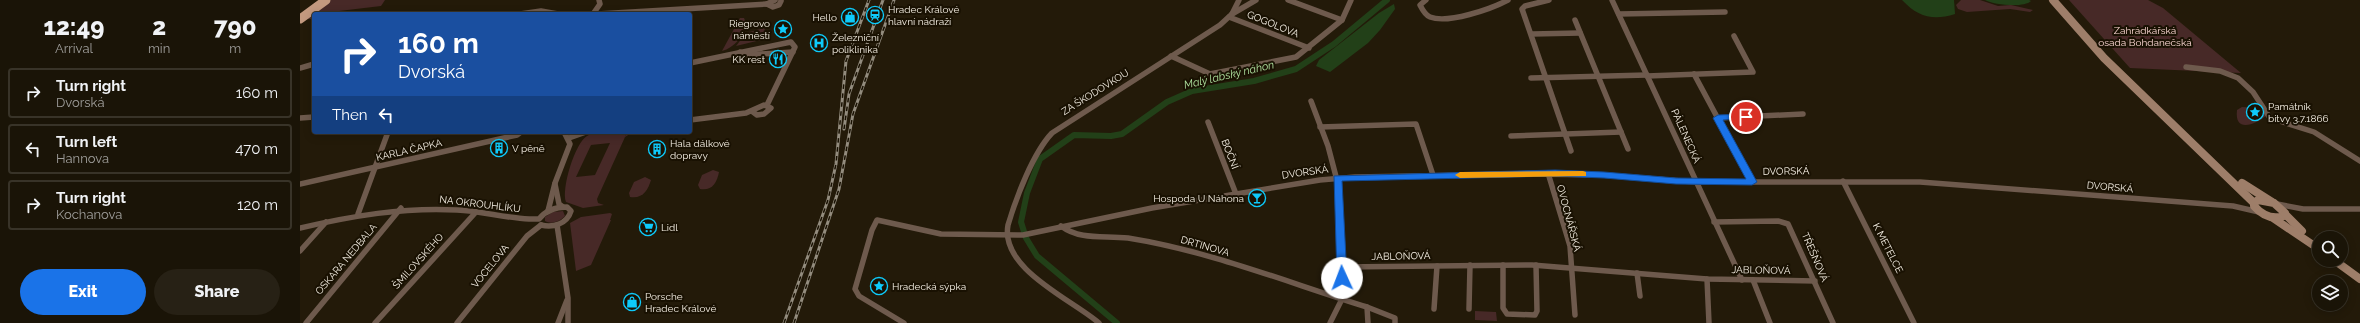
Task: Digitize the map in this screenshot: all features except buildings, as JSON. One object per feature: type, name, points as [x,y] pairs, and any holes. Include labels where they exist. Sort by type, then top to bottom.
[{"type":"main road","points":[[300,12],[316,0]]},
{"type":"main road","points":[[300,19],[326,0]]},
{"type":"main road","points":[[2053,0],[2118,72],[2246,193],[2254,203]]},
{"type":"main road","points":[[2205,154],[2257,194],[2274,203],[2312,239]]},
{"type":"main road","name":"DVORSKÁ","points":[[2274,203],[2263,200],[2254,203],[2261,213],[2270,217],[2282,218],[2285,214]]},
{"type":"main road","points":[[2270,217],[2285,224],[2312,244]]},
{"type":"main road","points":[[2344,267],[2360,279]]},
{"type":"street","points":[[594,12],[600,4],[599,0]]},
{"type":"street","points":[[631,12],[767,4],[774,0]]},
{"type":"street","points":[[767,4],[769,7],[775,6],[780,1],[788,0]]},
{"type":"street","name":"ZA ŠKODOVKOU","points":[[1007,236],[1008,225],[1030,170],[1045,140],[1072,118],[1171,56],[1231,16],[1239,0]]},
{"type":"street","points":[[1231,16],[1256,0]]},
{"type":"street","points":[[1289,0],[1342,20]]},
{"type":"street","points":[[1171,56],[1210,74],[1296,57],[1342,20],[1351,0]]},
{"type":"street","points":[[1426,0],[1420,6],[1425,14],[1436,18],[1445,18],[1498,6],[1508,0]]},
{"type":"street","points":[[1549,0],[1522,7],[1571,151]]},
{"type":"street","name":"PÁLENECKÁ","points":[[1612,0],[1695,182],[1742,280]]},
{"type":"street","points":[[534,12],[547,12]]},
{"type":"street","points":[[1619,14],[1725,12]]},
{"type":"street","name":"GOGOLOVA","points":[[1231,16],[1309,48]]},
{"type":"street","points":[[1575,20],[1628,149]]},
{"type":"street","points":[[1532,34],[1580,33]]},
{"type":"street","points":[[1532,78],[1754,71],[1734,36]]},
{"type":"street","points":[[692,63],[783,42],[793,43],[795,47],[767,105]]},
{"type":"street","points":[[740,52],[746,55],[792,52]]},
{"type":"street","points":[[300,68],[312,65]]},
{"type":"street","points":[[2186,67],[2222,71],[2236,75],[2254,92],[2270,118],[2314,132],[2360,161]]},
{"type":"street","points":[[1694,74],[1752,182]]},
{"type":"street","points":[[1311,101],[1337,178],[1342,267],[1342,300],[1330,323]]},
{"type":"street","points":[[753,112],[756,115],[765,114],[771,110],[767,105]]},
{"type":"street","points":[[692,120],[753,112],[758,107],[767,105]]},
{"type":"street","points":[[1718,118],[1802,114]]},
{"type":"street","points":[[300,123],[302,118],[312,117]]},
{"type":"street","name":"BOČNÍ","points":[[1208,122],[1236,194]]},
{"type":"street","points":[[1320,127],[1416,124],[1433,175]]},
{"type":"street","points":[[1511,136],[1519,133],[1566,134],[1621,132]]},
{"type":"street","points":[[358,214],[387,134]]},
{"type":"street","name":"KARLA ČAPKA","points":[[300,184],[518,134]]},
{"type":"street","points":[[540,222],[548,211],[555,183],[570,144],[569,138],[566,134]]},
{"type":"street","points":[[569,138],[580,134]]},
{"type":"street","name":"DVORSKÁ","points":[[1007,236],[1033,233],[1100,217],[1337,178],[1433,175],[1548,173],[1604,175],[1695,182],[1843,181],[1929,183],[2170,203],[2233,206],[2254,203]]},
{"type":"street","name":"OVOCNÁŘSKÁ","points":[[1548,173],[1570,246],[1575,315]]},
{"type":"street","name":"K METELCE","points":[[1843,181],[1914,323]]},
{"type":"street","points":[[555,183],[559,204],[570,209],[571,214],[566,220],[557,225],[568,298],[569,315],[561,322]]},
{"type":"street","name":"DVORSKÁ","points":[[2274,203],[2303,209],[2360,209]]},
{"type":"street","name":"DVORSKÁ","points":[[2233,206],[2261,213]]},
{"type":"street","points":[[548,211],[563,207]]},
{"type":"street","name":"NA OKROUHLÍKU","points":[[300,228],[358,214],[401,208],[476,212],[540,222],[547,226],[557,225]]},
{"type":"street","name":"OSKARA NEDBALA","points":[[306,323],[401,208]]},
{"type":"street","name":"DVORSKÁ","points":[[2285,214],[2303,209]]},
{"type":"street","name":"ŠMILOVSKÉHO","points":[[375,323],[476,212]]},
{"type":"street","points":[[904,323],[859,296],[855,289],[872,230],[877,220],[941,234],[1007,236],[1015,257],[1028,271],[1080,306],[1099,323]]},
{"type":"street","name":"TŘEŠŇOVÁ","points":[[1714,222],[1778,221],[1788,224],[1833,323]]},
{"type":"street","points":[[300,252],[326,222]]},
{"type":"street","name":"VOCELOVA","points":[[457,323],[540,222]]},
{"type":"street","name":"DRTINOVA","points":[[1061,226],[1066,231],[1079,235],[1132,238],[1168,246],[1391,315],[1395,318],[1395,323]]},
{"type":"street","points":[[1469,309],[1470,265]]},
{"type":"street","points":[[1503,265],[1503,308],[1507,314],[1536,315],[1536,265]]},
{"type":"street","name":"JABLOŇOVÁ","points":[[1342,267],[1536,265],[1706,279],[1814,282]]},
{"type":"street","name":"JABLOŇOVÁ","points":[[1434,309],[1437,266]]},
{"type":"street","points":[[1637,273],[1640,296]]},
{"type":"street","points":[[1706,279],[1708,323]]},
{"type":"street","points":[[1753,280],[1770,323]]},
{"type":"street","points":[[561,322],[568,298]]},
{"type":"street","points":[[1367,307],[1368,323]]},
{"type":"green space","points":[[331,0],[385,0],[381,6],[331,12],[315,12]]},
{"type":"green space","points":[[1961,0],[1980,0],[1998,6],[2011,5],[2033,10],[2030,12],[2010,9],[1967,12],[1958,9],[1956,5]]},
{"type":"green space","name":"Zahrádkářská osada Bohdanečská","points":[[2069,0],[2148,0],[2163,8],[2241,73],[2130,68]]},
{"type":"green space","points":[[312,14],[312,19],[305,19]]},
{"type":"green space","points":[[740,18],[744,18],[746,23],[744,32],[735,44],[722,51]]},
{"type":"green space","points":[[764,28],[769,38],[736,46],[746,33]]},
{"type":"green space","points":[[2242,107],[2260,108],[2266,116],[2252,124],[2242,125],[2237,117],[2237,110]]},
{"type":"green space","points":[[625,134],[625,136],[626,134],[630,134],[625,137],[597,199],[598,203],[604,205],[583,208],[566,202],[565,187],[570,167],[578,147],[582,140],[589,135]],"holes":[[[610,143],[595,175],[576,177],[591,145]]]},
{"type":"green space","points":[[713,170],[719,172],[715,183],[708,189],[700,189],[698,185],[702,175]]},
{"type":"green space","points":[[645,177],[651,180],[644,193],[638,197],[630,197],[629,193],[634,182]]},
{"type":"green space","points":[[563,211],[565,216],[558,221],[550,223],[545,221],[545,217],[553,212]]},
{"type":"green space","points":[[612,214],[611,220],[591,265],[576,271],[570,223],[581,217]]},
{"type":"green space","points":[[1475,311],[1496,312],[1497,321],[1475,320]]},
{"type":"shaded area","points":[[1902,0],[1954,0],[1955,14],[1940,17],[1926,16],[1908,6]]},
{"type":"shaded area","points":[[1985,0],[2031,1],[2022,4],[2009,5]]},
{"type":"shaded area","points":[[1394,4],[1395,9],[1380,30],[1368,43],[1330,72],[1316,66],[1319,60],[1379,13]]},
{"type":"waterway","name":"Malý labský náhon","points":[[1117,323],[1037,256],[1026,238],[1021,222],[1027,193],[1040,159],[1074,135],[1111,136],[1122,134],[1167,102],[1192,91],[1254,81],[1296,69],[1334,44],[1387,0]]},
{"type":"railway","points":[[784,323],[828,200],[836,164],[846,61],[869,0]]},
{"type":"railway","points":[[844,129],[849,94],[883,0]]},
{"type":"railway","points":[[794,323],[839,189],[853,114],[894,0]]},
{"type":"slow traffic","points":[[1460,175],[1555,173],[1583,174]]},
{"type":"place","name":"Hradec Králové hlavní nádraží","points":[[875,15]]},
{"type":"place","name":"Hello","points":[[850,17]]},
{"type":"place","name":"Riegrovo náměstí","points":[[783,29]]},
{"type":"place","name":"Železniční poliklinika","points":[[819,43]]},
{"type":"place","name":"KK rest","points":[[778,59]]},
{"type":"place","name":"Památník bitvy 3.7.1866","points":[[2255,112]]},
{"type":"place","name":"V pěně","points":[[499,148]]},
{"type":"place","name":"Hala dálkové dopravy","points":[[657,149]]},
{"type":"place","name":"Hospoda U Náhona","points":[[1257,198]]},
{"type":"place","name":"Lidl","points":[[648,227]]},
{"type":"place","name":"Hradecká sýpka","points":[[879,286]]},
{"type":"place","name":"Porsche Hradec Králové","points":[[632,302]]},
{"type":"route","points":[[1342,278],[1339,188],[1337,178],[1555,173],[1604,175],[1676,181],[1752,182],[1718,118],[1746,117]]}]
